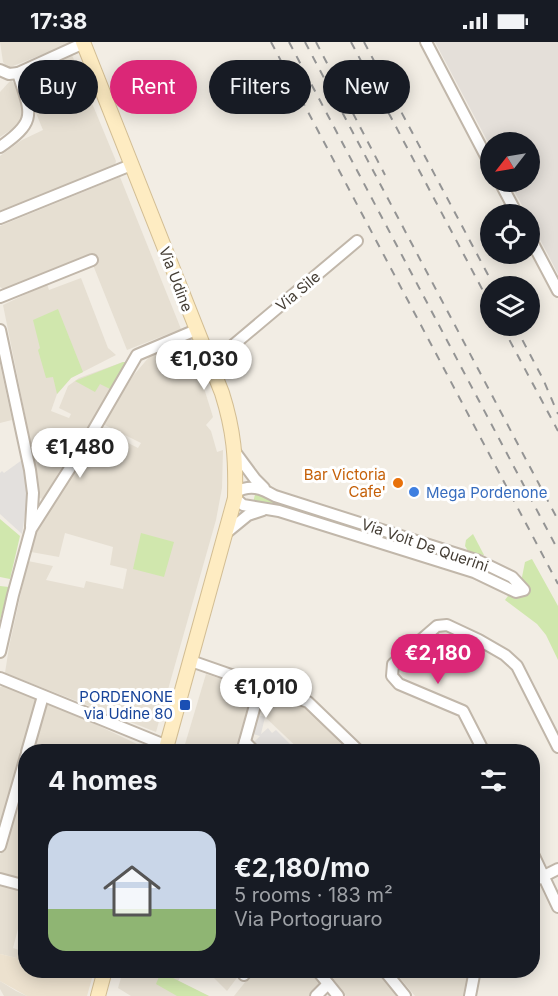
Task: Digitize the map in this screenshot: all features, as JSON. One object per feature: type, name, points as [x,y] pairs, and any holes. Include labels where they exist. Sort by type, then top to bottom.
[{"type":"main road","name":"Via Udine","points":[[84,43],[208,359],[230,420],[235,452],[235,495],[167,744]]},
{"type":"main road","points":[[98,996],[103,978]]},
{"type":"street","points":[[426,42],[480,145]]},
{"type":"street","points":[[47,60],[84,43]]},
{"type":"street","points":[[0,70],[9,74],[18,73]]},
{"type":"street","points":[[0,147],[17,135],[27,123],[28,114]]},
{"type":"street","points":[[0,218],[131,165]]},
{"type":"street","name":"Via Sile","points":[[208,359],[225,352],[357,241]]},
{"type":"street","points":[[540,256],[558,291]]},
{"type":"street","points":[[0,297],[92,260]]},
{"type":"street","points":[[0,330],[33,493],[31,529],[0,652]]},
{"type":"street","points":[[31,529],[86,443],[137,355],[196,330]]},
{"type":"street","name":"Via Volt De Querini","points":[[235,452],[255,479],[269,493]]},
{"type":"street","name":"Via Volt De Querini","points":[[269,493],[260,488],[250,487],[235,495],[243,506],[270,509],[438,554],[479,561],[512,577],[524,590],[516,592],[438,554],[269,493]]},
{"type":"street","points":[[226,533],[248,515],[270,509]]},
{"type":"street","points":[[480,744],[463,711],[399,684],[392,676],[393,664],[437,626],[447,625],[479,640],[506,655],[517,666],[558,747]]},
{"type":"street","points":[[191,661],[308,702],[352,744]]},
{"type":"street","points":[[0,678],[154,744]]},
{"type":"street","points":[[244,744],[259,686]]},
{"type":"street","points":[[29,744],[43,696]]},
{"type":"street","points":[[0,846],[18,784]]},
{"type":"street","points":[[540,878],[558,869]]},
{"type":"street","points":[[0,879],[18,884]]},
{"type":"street","points":[[540,882],[558,907]]},
{"type":"street","points":[[323,978],[338,996]]},
{"type":"street","points":[[390,978],[405,996]]},
{"type":"street","points":[[470,996],[474,978]]},
{"type":"street","points":[[316,996],[328,984]]},
{"type":"shaded area","points":[[0,42],[69,42],[69,44],[28,60],[18,60],[18,64],[8,68],[3,62]]},
{"type":"shaded area","points":[[435,42],[558,42],[558,274],[540,239],[540,204],[521,204],[515,192],[540,192],[540,132],[483,132]]},
{"type":"shaded area","points":[[72,55],[74,60],[62,60]]},
{"type":"shaded area","points":[[11,80],[18,94],[18,114],[23,114],[21,123],[0,137],[0,92]]},
{"type":"shaded area","points":[[36,114],[96,114],[116,161],[115,165],[0,211],[0,156],[22,140],[43,130]]},
{"type":"shaded area","points":[[120,177],[181,329],[127,350],[93,265],[97,262],[92,253],[3,289],[0,287],[0,226]]},
{"type":"shaded area","points":[[81,278],[108,348],[116,355],[71,378],[57,394],[51,411],[69,418],[71,414],[59,408],[68,386],[79,378],[126,362],[103,407],[72,450],[43,499],[39,498],[38,479],[3,305],[47,284],[49,290]]},
{"type":"shaded area","points":[[186,341],[198,369],[213,417],[206,425],[211,431],[217,452],[223,450],[222,488],[216,520],[156,732],[5,673],[28,561],[53,566],[46,580],[84,588],[86,581],[123,589],[127,569],[110,565],[113,547],[65,533],[59,557],[31,552],[36,533],[101,429],[138,448],[141,443],[103,424],[133,376],[155,350]]},
{"type":"shaded area","points":[[0,364],[12,420],[0,423]]},
{"type":"shaded area","points":[[22,460],[26,480],[26,507],[22,534],[0,514],[0,473],[2,471],[4,473]]},
{"type":"shaded area","points":[[206,674],[252,689],[238,744],[185,744]]},
{"type":"shaded area","points":[[5,685],[35,697],[38,702],[26,744],[18,744],[18,773],[0,836],[0,687]]},
{"type":"shaded area","points":[[270,694],[294,701],[316,713],[347,744],[294,744],[265,717]]},
{"type":"shaded area","points":[[51,703],[137,744],[33,744],[44,706]]},
{"type":"shaded area","points":[[258,715],[265,717],[261,734],[268,728],[272,733],[276,730],[290,744],[252,744],[260,736],[253,734]]},
{"type":"shaded area","points":[[18,793],[18,879],[0,874],[0,855]]},
{"type":"shaded area","points":[[0,884],[18,889],[18,929],[13,948],[18,950],[18,954],[17,958],[0,954]]},
{"type":"shaded area","points":[[0,954],[17,958],[18,954],[18,978],[92,978],[87,996],[27,996],[0,981]]},
{"type":"shaded area","points":[[121,978],[180,978],[178,981],[209,996],[131,996],[118,988]]},
{"type":"shaded area","points":[[214,978],[237,978],[227,991]]},
{"type":"shaded area","points":[[248,978],[316,978],[321,983],[309,996],[234,996]]},
{"type":"shaded area","points":[[332,978],[384,978],[401,996],[346,996]]},
{"type":"shaded area","points":[[400,978],[468,978],[465,996],[415,996]]},
{"type":"shaded area","points":[[0,981],[27,996],[4,996],[0,989]]},
{"type":"green space","points":[[58,309],[83,372],[71,378],[57,394],[53,377],[46,378],[33,320]]},
{"type":"green space","points":[[126,362],[112,390],[100,384],[95,392],[75,381]]},
{"type":"green space","points":[[256,490],[281,505],[433,552],[432,554],[278,505],[253,503]]},
{"type":"green space","points":[[0,519],[20,536],[10,579],[0,577]]},
{"type":"green space","points":[[141,533],[174,542],[164,577],[133,569]]},
{"type":"green space","points":[[473,534],[484,555],[468,551],[465,546],[466,540]]},
{"type":"green space","points":[[532,559],[558,606],[558,660],[546,635],[537,624],[505,600],[522,577],[525,562]]},
{"type":"green space","points":[[0,586],[9,587],[0,620]]},
{"type":"green space","points":[[158,978],[173,978],[209,996],[177,996],[156,984]]},
{"type":"railway","points":[[271,42],[558,584]]},
{"type":"railway","points":[[289,42],[558,550]]},
{"type":"railway","points":[[305,42],[558,520]]},
{"type":"railway","points":[[316,42],[385,175]]},
{"type":"railway","points":[[351,42],[480,285]]},
{"type":"railway","points":[[364,42],[489,276]]},
{"type":"railway","points":[[507,336],[558,431]]},
{"type":"railway","points":[[520,336],[558,414]]},
{"type":"place","name":"Bar Victoria Cafe'","points":[[398,483]]},
{"type":"place","name":"Mega Pordenone","points":[[414,492]]},
{"type":"place","name":"PORDENONE via Udine 80","points":[[185,705]]}]
